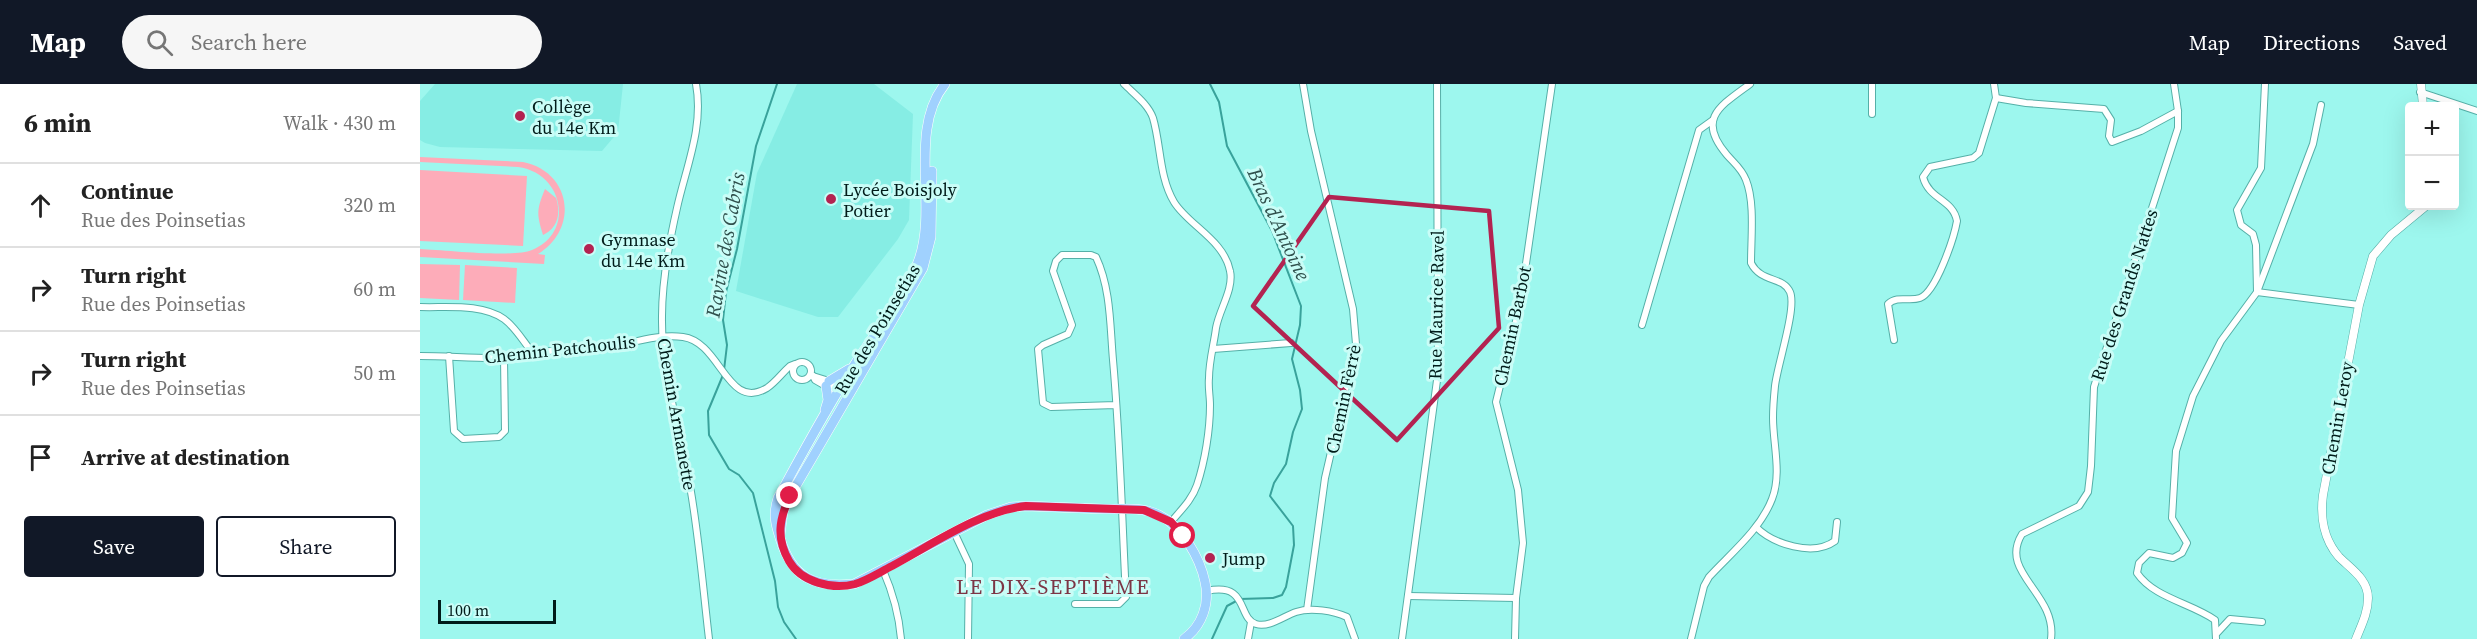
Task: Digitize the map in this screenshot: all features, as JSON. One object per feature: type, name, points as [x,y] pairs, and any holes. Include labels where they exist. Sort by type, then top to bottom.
[{"type":"main road","name":"Rue des Poinsetias","points":[[945,84],[933,105],[927,130],[924,238],[919,261],[876,334],[853,366],[774,509],[775,526],[791,565],[807,578],[818,583],[831,586],[854,584],[987,515],[1011,507],[1144,510],[1171,522]]},
{"type":"main road","name":"Rue des Poinsetias","points":[[779,538],[783,512],[830,425],[923,268],[928,254],[931,237],[933,105]]},
{"type":"main road","points":[[819,426],[828,400],[828,383],[853,366]]},
{"type":"main road","points":[[1171,522],[1196,557],[1207,591],[1206,609],[1198,625],[1184,639]]},
{"type":"street","name":"Chemin Armanette","points":[[696,84],[696,136],[677,209],[668,257],[662,317],[663,336],[696,521],[708,639]]},
{"type":"street","points":[[1124,84],[1143,103],[1153,118],[1158,148],[1172,200],[1210,237],[1228,265],[1231,281],[1217,323],[1209,377],[1209,422],[1197,485],[1190,500],[1171,522]]},
{"type":"street","name":"Chemin Fèrrè","points":[[1303,84],[1311,131],[1353,309],[1356,333],[1354,356],[1325,478],[1307,610]]},
{"type":"street","name":"Rue Maurice Ravel","points":[[1402,639],[1438,373],[1437,84]]},
{"type":"street","name":"Chemin Barbot","points":[[1515,639],[1516,598],[1523,543],[1518,490],[1496,402],[1520,305],[1552,84]]},
{"type":"street","points":[[1691,639],[1704,586],[1709,577],[1756,527],[1767,510],[1776,488],[1774,387],[1786,336],[1791,298],[1789,290],[1781,283],[1763,276],[1755,270],[1751,263],[1749,188],[1742,171],[1714,137],[1712,128],[1718,110],[1730,97],[1750,84]]},
{"type":"street","points":[[1872,84],[1872,114]]},
{"type":"street","points":[[1894,340],[1888,304],[1898,298],[1917,299],[1931,290],[1957,221],[1953,209],[1931,193],[1923,177],[1930,167],[1977,156],[1996,98],[1994,84]]},
{"type":"street","name":"Rue des Grands Nattes","points":[[2051,639],[2052,620],[2044,601],[2016,562],[2018,541],[2022,534],[2079,506],[2088,492],[2094,387],[2178,128],[2174,84]]},
{"type":"street","points":[[2257,292],[2256,245],[2253,234],[2241,225],[2237,210],[2261,168],[2265,84]]},
{"type":"street","points":[[2421,88],[2477,111]]},
{"type":"street","points":[[1996,98],[2026,104],[2104,109],[2111,120],[2109,136],[2112,142],[2141,131],[2178,111]]},
{"type":"street","points":[[2217,636],[2215,620],[2144,584],[2137,573],[2139,563],[2149,553],[2173,558],[2182,554],[2187,543],[2172,518],[2176,451],[2198,387],[2221,341],[2257,292],[2313,144],[2321,105]]},
{"type":"street","points":[[1642,325],[1699,130],[1714,119]]},
{"type":"street","name":"Chemin Leroy","points":[[2356,639],[2367,610],[2368,593],[2362,580],[2331,545],[2323,524],[2322,503],[2359,305],[2373,256],[2391,235],[2421,210]]},
{"type":"street","points":[[1075,604],[1119,604],[1126,597],[1116,405],[1108,294],[1096,257],[1062,255],[1056,261],[1053,272],[1072,325],[1068,334],[1038,349],[1043,403],[1051,407],[1116,405]]},
{"type":"street","points":[[2257,292],[2359,305]]},
{"type":"street","points":[[420,307],[471,308],[490,313],[503,319],[532,352]]},
{"type":"street","name":"Chemin Patchoulis","points":[[420,356],[504,358],[532,352],[598,349],[663,336],[688,338],[702,344],[710,352],[730,383],[742,390],[758,392],[776,380]]},
{"type":"street","points":[[1213,349],[1291,343]]},
{"type":"street","points":[[448,356],[454,431],[463,439],[499,437],[505,431],[504,358]]},
{"type":"street","points":[[776,380],[790,366],[806,362],[810,366],[812,375]]},
{"type":"street","points":[[795,364],[793,372],[795,376]]},
{"type":"street","points":[[812,375],[841,391],[853,388]]},
{"type":"street","points":[[776,380],[784,376],[795,376],[804,380],[812,375]]},
{"type":"street","points":[[830,425],[841,391]]},
{"type":"street","points":[[1756,527],[1764,535],[1780,542],[1823,548],[1835,541],[1837,522]]},
{"type":"street","points":[[954,532],[969,564],[968,639]]},
{"type":"street","points":[[883,570],[900,618],[901,639]]},
{"type":"street","points":[[1207,591],[1225,589],[1233,593],[1242,603],[1251,622],[1248,639]]},
{"type":"street","points":[[1408,596],[1516,598]]},
{"type":"street","points":[[1251,622],[1265,624],[1307,610],[1340,614],[1347,617],[1354,639]]},
{"type":"street","points":[[2217,636],[2230,619],[2262,622]]},
{"type":"highlighted area","points":[[1329,197],[1489,211],[1499,328],[1397,440],[1253,306]]},
{"type":"shaded area","name":"Collège du 14e Km","points":[[435,84],[623,84],[618,132],[602,151],[440,147],[420,140],[420,101]]},
{"type":"shaded area","name":"Lycée Boisjoly Potier","points":[[797,84],[874,84],[913,114],[909,220],[898,239],[838,317],[818,317],[736,291],[757,173]]},
{"type":"shaded area","points":[[420,157],[523,162],[539,168],[552,177],[560,189],[564,202],[564,217],[560,230],[551,243],[538,254],[545,255],[544,264],[420,257],[420,249],[494,253],[532,250],[546,242],[559,218],[554,191],[546,180],[534,172],[518,167],[420,162]]},
{"type":"shaded area","points":[[420,170],[527,176],[523,246],[420,241]]},
{"type":"shaded area","points":[[545,189],[556,198],[558,214],[555,224],[543,235],[538,211]]},
{"type":"shaded area","points":[[420,264],[460,265],[459,300],[420,298]]},
{"type":"shaded area","points":[[465,265],[517,268],[515,303],[463,300]]},
{"type":"waterway","name":"Ravine des Cabris","points":[[724,370],[727,345],[723,320],[726,292],[737,249],[756,146],[777,84]]},
{"type":"waterway","name":"Bras d'Antoine","points":[[1210,84],[1219,102],[1227,146],[1272,231],[1301,306],[1300,325],[1292,359],[1302,409],[1293,432],[1286,464],[1274,483],[1270,496],[1293,526],[1294,545],[1286,587],[1282,595],[1273,598],[1240,599],[1227,606],[1212,639]]},
{"type":"waterway","name":"Ravine des Cabris","points":[[723,375],[708,411],[709,435],[729,469],[739,475],[753,493],[775,581],[778,607],[784,622],[796,639]]},
{"type":"place","name":"Collège du 14e Km","points":[[520,116]]},
{"type":"place","name":"Lycée Boisjoly Potier","points":[[831,199]]},
{"type":"place","name":"Gymnase du 14e Km","points":[[589,249]]},
{"type":"place","name":"Jump","points":[[1210,558]]},
{"type":"district","name":"LE DIX-SEPTIÈME","points":[[1053,586]]},
{"type":"route","points":[[790,496],[783,512],[779,538],[782,548],[791,565],[807,578],[831,586],[854,584],[987,515],[1011,507],[1144,510],[1160,515],[1171,522],[1183,536]]}]
